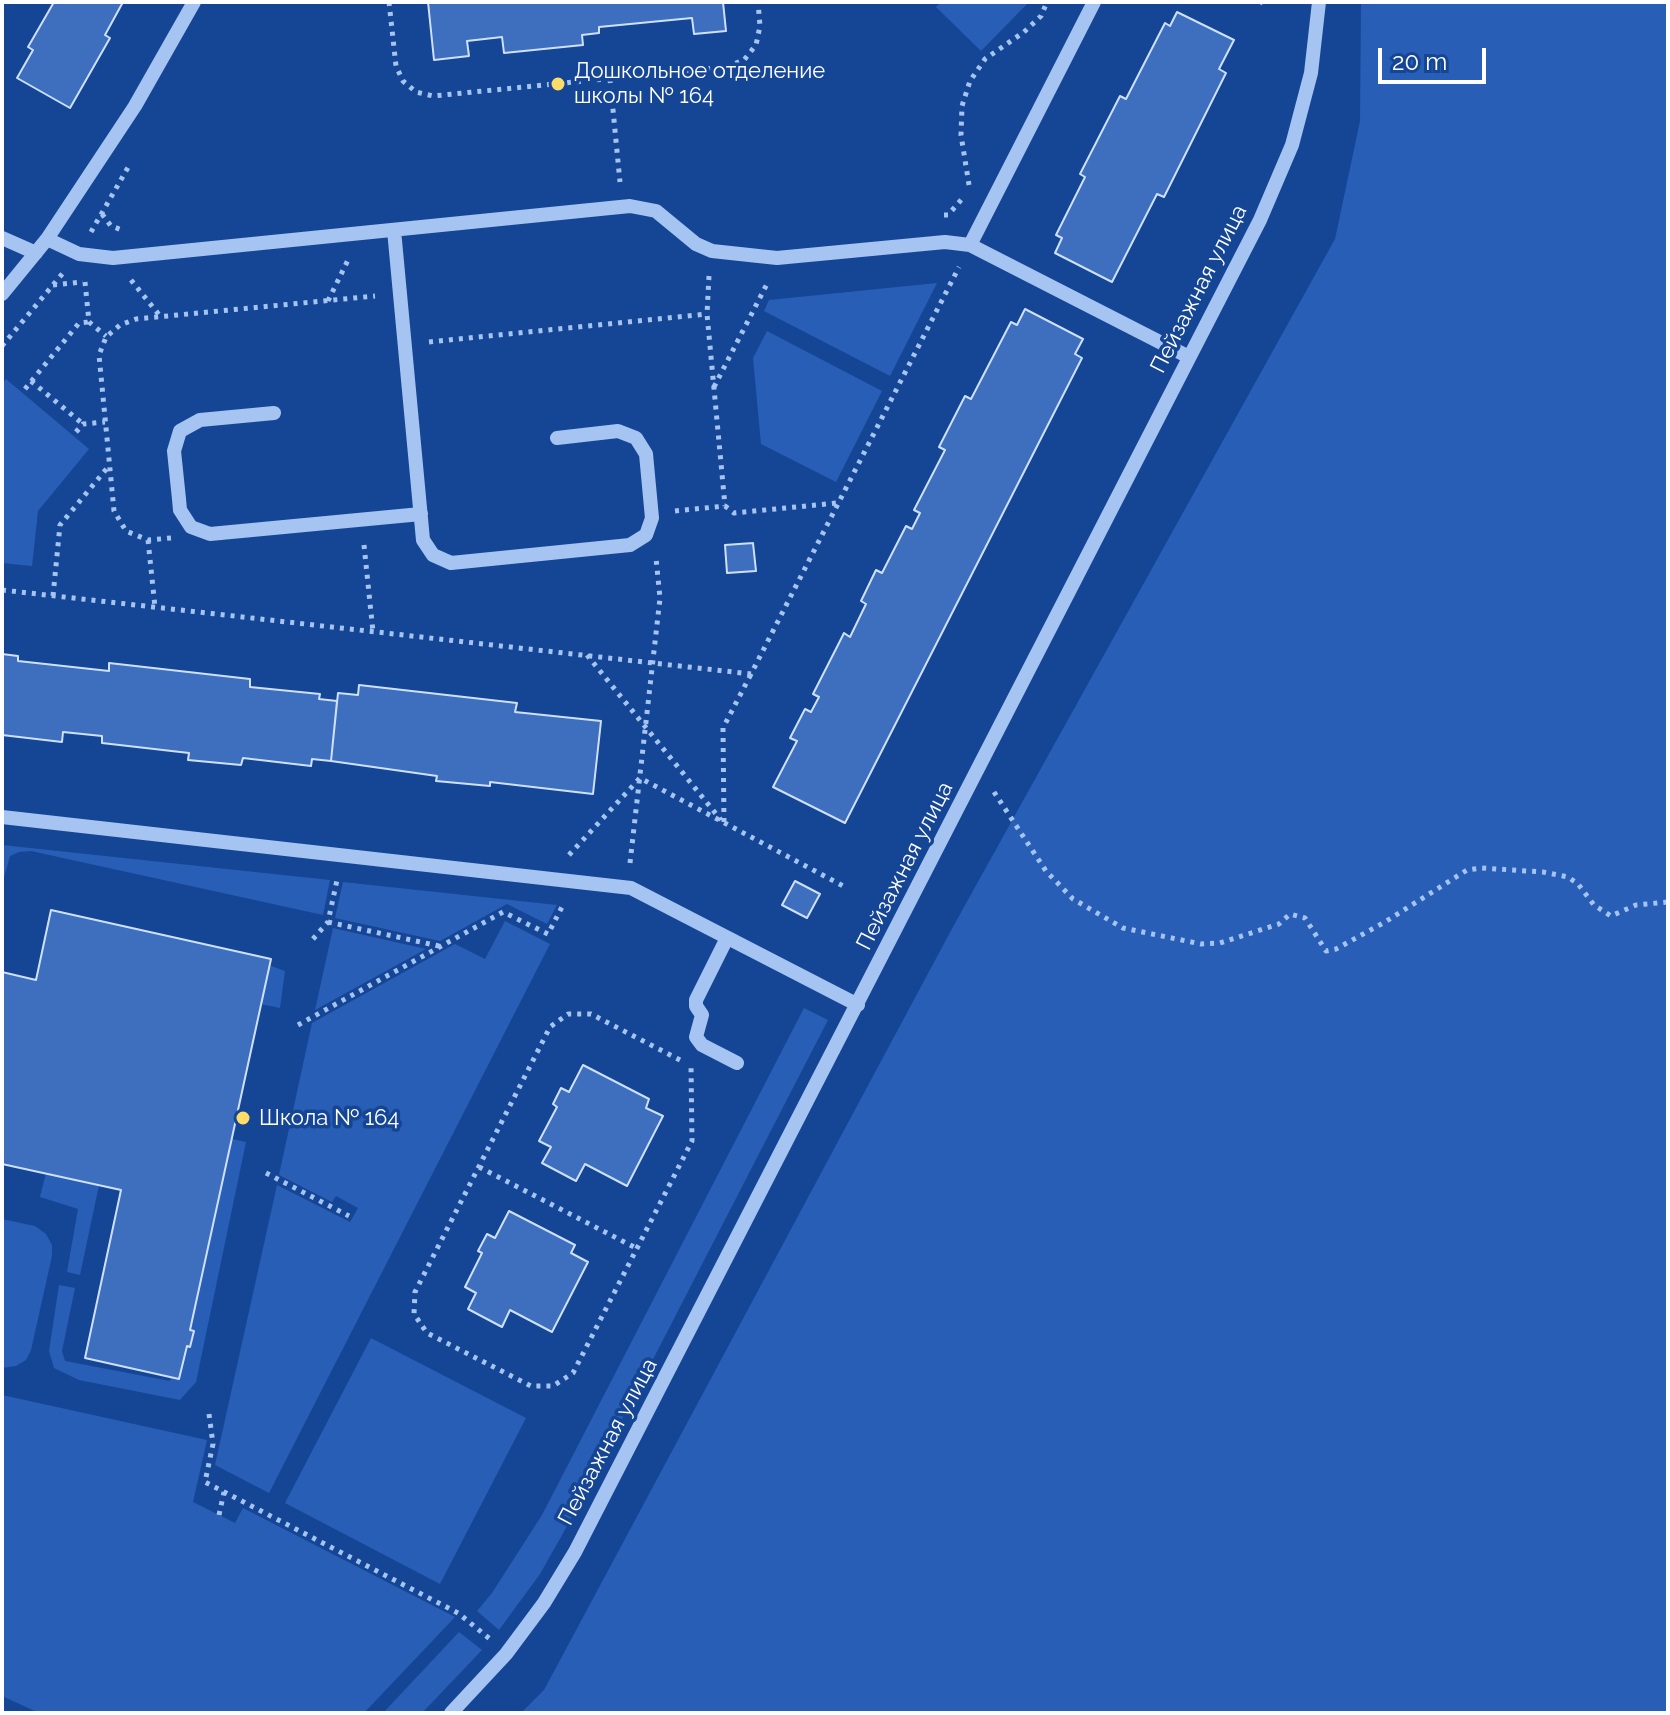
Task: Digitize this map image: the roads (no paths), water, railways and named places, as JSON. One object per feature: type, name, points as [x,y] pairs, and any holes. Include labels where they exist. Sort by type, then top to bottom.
[{"type":"street","points":[[2,294],[47,239],[135,106],[194,2]]},
{"type":"street","points":[[970,245],[1094,2]]},
{"type":"street","name":"Пейзажная улица","points":[[451,1713],[506,1654],[544,1603],[575,1552],[1260,220],[1292,145],[1311,73],[1319,2]]},
{"type":"street","points":[[47,239],[79,254],[113,258],[630,206],[656,211],[696,244],[712,251],[777,258],[945,242],[970,245],[1189,357]]},
{"type":"street","points":[[394,230],[423,540],[433,555],[451,563],[630,545],[646,535],[652,515],[646,454],[636,438],[618,431],[557,438]]},
{"type":"street","points":[[2,238],[36,253]]},
{"type":"street","points":[[274,413],[200,420],[180,431],[174,451],[180,510],[191,527],[210,534],[421,514]]},
{"type":"street","points":[[2,817],[631,888],[858,1005]]},
{"type":"street","points":[[727,938],[696,1000],[702,1015],[696,1037],[702,1045],[737,1063]]},
{"type":"place","name":"Дошкольное отделение школы № 164","points":[[558,84]]},
{"type":"place","name":"Школа № 164","points":[[243,1118]]}]
